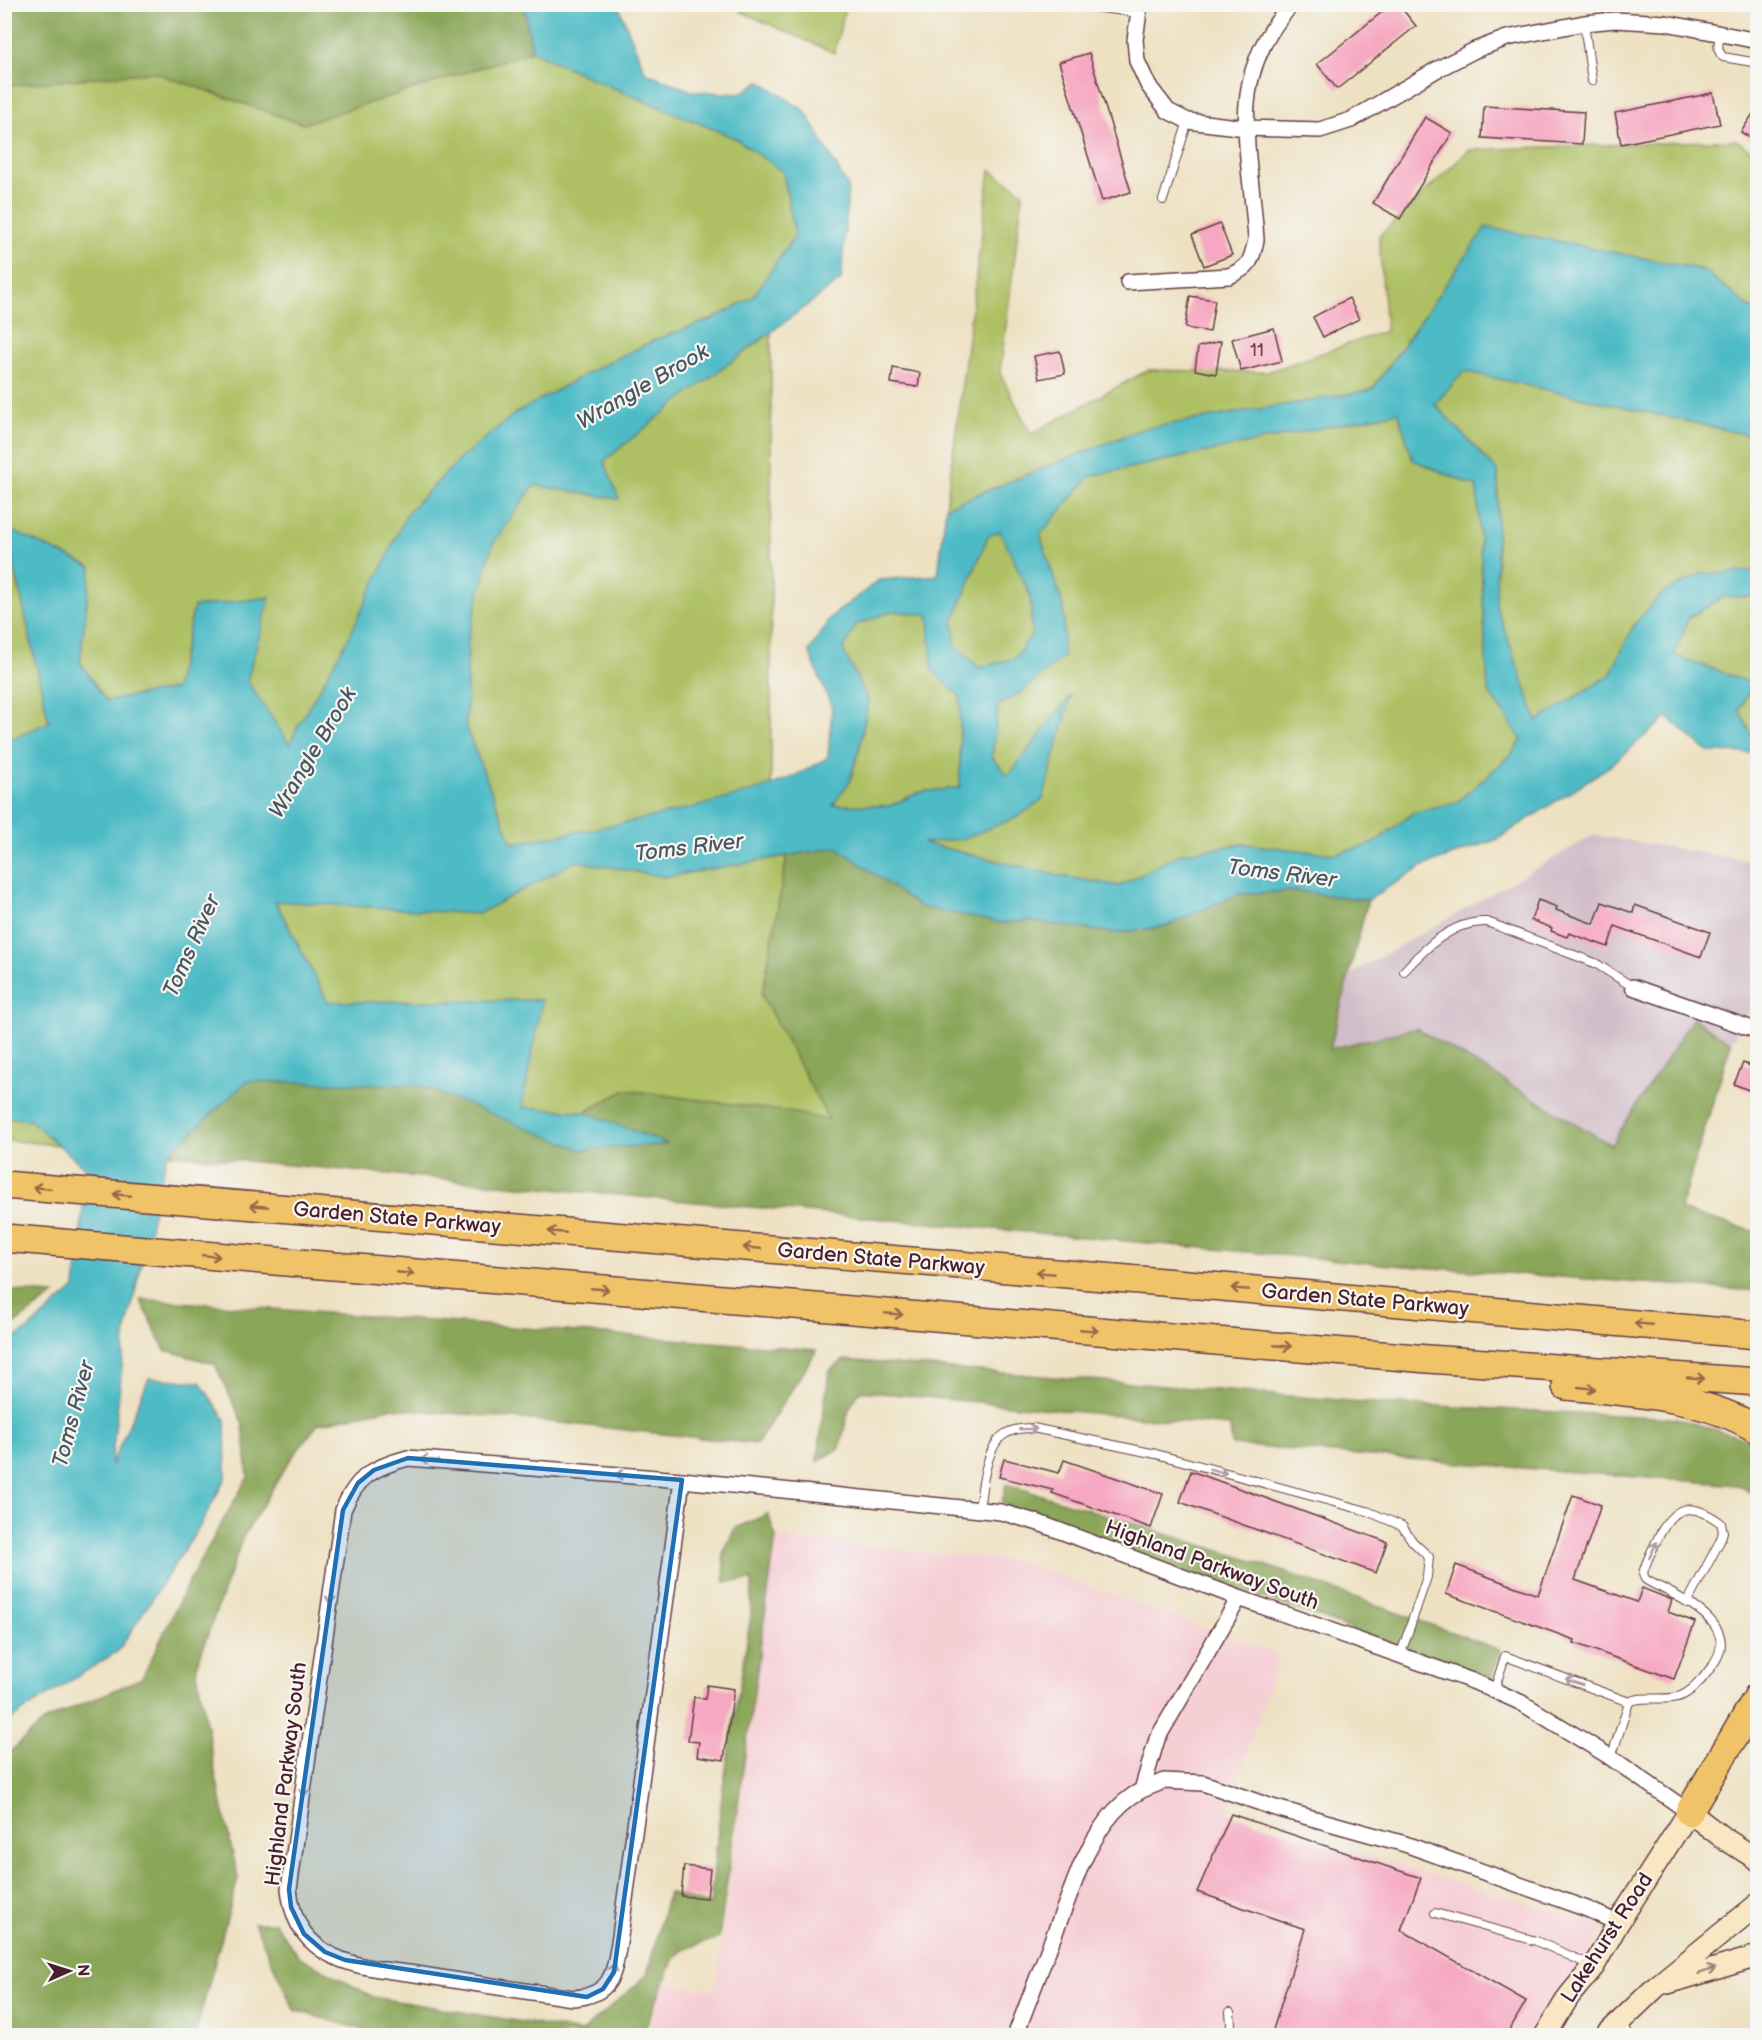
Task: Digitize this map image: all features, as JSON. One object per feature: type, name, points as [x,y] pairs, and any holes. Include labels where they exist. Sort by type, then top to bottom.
[{"type":"highway","name":"Garden State Parkway","points":[[4,1185],[1758,1335]]},
{"type":"highway","points":[[4,1238],[1428,1359],[1758,1382]]},
{"type":"highway","points":[[1701,1329],[1758,1324]]},
{"type":"highway","points":[[1428,1359],[1471,1377],[1645,1394],[1677,1400],[1726,1415],[1758,1430]]},
{"type":"highway","points":[[1689,1812],[1758,1696]]},
{"type":"main road","points":[[1689,1812],[1758,1860]]},
{"type":"main road","name":"Lakehurst Road","points":[[1545,2036],[1569,1996],[1594,1966],[1618,1923],[1689,1812]]},
{"type":"main road","points":[[1605,2036],[1625,2028],[1656,1987],[1758,1904]]},
{"type":"main road","points":[[1656,1987],[1758,1956]]},
{"type":"street","points":[[1128,282],[1229,276],[1244,270],[1252,257],[1256,240],[1246,128],[1252,69],[1272,28],[1292,4]]},
{"type":"street","points":[[1139,9],[1135,40],[1137,62],[1148,85],[1168,111],[1188,121],[1246,128],[1320,130],[1351,120],[1475,50],[1507,38],[1584,23],[1616,20],[1666,23],[1758,41]]},
{"type":"street","points":[[1633,987],[1758,1030]]},
{"type":"street","name":"Highland Parkway South","points":[[682,1480],[620,1936],[614,1972],[609,1983],[603,1989],[587,1997],[573,1998],[363,1966],[325,1952],[304,1934],[297,1924],[291,1907],[289,1889],[343,1510],[358,1483],[374,1470],[408,1458],[682,1480],[1001,1512],[1039,1523],[1522,1703],[1611,1758],[1689,1812]]},
{"type":"street","points":[[1142,1790],[1157,1739],[1239,1598]]},
{"type":"street","points":[[1016,2036],[1092,1843],[1118,1805],[1130,1796],[1164,1781],[1203,1783],[1272,1807],[1405,1844],[1587,1909],[1618,1923]]},
{"type":"lane","points":[[1078,5],[1139,9]]},
{"type":"lane","points":[[1584,23],[1592,81]]},
{"type":"lane","points":[[1721,33],[1717,45],[1723,57],[1758,63]]},
{"type":"lane","points":[[1163,200],[1188,121]]},
{"type":"lane","points":[[1404,971],[1425,948],[1453,930],[1476,921],[1487,922],[1595,963],[1633,987]]},
{"type":"lane","points":[[979,1509],[984,1475],[996,1442],[1005,1434],[1021,1428],[1033,1428],[1156,1454],[1367,1511],[1402,1526],[1413,1542],[1429,1557],[1426,1577],[1400,1656]]},
{"type":"lane","points":[[1611,1758],[1629,1702],[1634,1699],[1660,1700],[1682,1695],[1700,1683],[1716,1661],[1722,1643],[1715,1624],[1699,1609],[1687,1603],[1645,1579],[1643,1573],[1665,1523],[1673,1514],[1696,1509],[1709,1514],[1721,1523],[1723,1532],[1720,1542],[1687,1603]]},
{"type":"lane","points":[[1494,1691],[1505,1656],[1629,1702]]},
{"type":"lane","points":[[1435,1913],[1536,1941],[1594,1966]]},
{"type":"lane","points":[[1230,2012],[1232,2036]]},
{"type":"lane","points":[[1748,2036],[1758,2028]]},
{"type":"lane","points":[[816,2036],[821,2033],[837,2036]]},
{"type":"highlighted area","points":[[408,1458],[682,1480],[614,1972],[603,1989],[587,1997],[345,1960],[325,1952],[304,1934],[291,1907],[289,1889],[343,1510],[358,1483],[374,1470]]},
{"type":"shaded area","points":[[1594,835],[1757,862],[1757,997],[1731,1043],[1693,1019],[1612,1145],[1416,1028],[1330,1049],[1349,975]]},
{"type":"shaded area","points":[[776,1537],[1019,1561],[1279,1655],[1227,1813],[1605,1927],[1549,2023],[1539,2035],[646,2036],[664,1983],[715,1990]]},
{"type":"green space","points":[[741,4],[846,5],[834,53],[740,11]]},
{"type":"green space","points":[[5,5],[524,5],[532,51],[303,124],[153,72],[5,86]]},
{"type":"green space","points":[[532,51],[597,81],[735,138],[783,172],[795,235],[753,297],[713,319],[657,339],[591,371],[348,639],[297,728],[290,745],[194,607],[175,689],[106,701],[80,662],[91,567],[6,529],[49,723],[5,742],[5,86],[153,72],[303,124]]},
{"type":"green space","points":[[1736,140],[1757,154],[1757,313],[1703,270],[1486,227],[1372,390],[1142,429],[946,507],[990,170],[1023,192],[1000,373],[1031,434],[1148,370],[1267,372],[1386,331],[1379,236],[1469,150]]},
{"type":"green space","points":[[771,333],[771,787],[615,826],[512,843],[466,728],[468,638],[492,545],[534,485],[618,499],[604,461],[681,399]]},
{"type":"green space","points":[[1464,371],[1757,437],[1757,571],[1748,572],[1634,625],[1610,675],[1537,722],[1496,606],[1498,472],[1435,404]]},
{"type":"green space","points":[[1398,412],[1413,460],[1477,487],[1488,691],[1522,740],[1510,756],[1457,802],[1413,813],[1373,844],[1335,854],[1242,844],[1179,854],[1120,886],[1060,876],[921,843],[962,838],[1018,817],[1070,697],[1008,777],[992,757],[998,705],[1022,692],[1064,609],[1040,535],[1090,476]]},
{"type":"green space","points":[[1000,531],[1030,595],[1032,634],[1015,658],[979,668],[955,644],[954,620],[988,536]]},
{"type":"green space","points":[[1723,597],[1757,597],[1757,746],[1739,709],[1753,684],[1674,655],[1689,618]]},
{"type":"green space","points":[[892,611],[929,615],[932,670],[960,697],[960,788],[920,792],[890,806],[832,805],[850,781],[860,746],[868,700],[843,650],[856,625]]},
{"type":"green space","points":[[837,847],[920,906],[1001,923],[1030,921],[1114,933],[1167,926],[1237,894],[1296,891],[1368,900],[1330,1049],[1416,1028],[1611,1145],[1693,1018],[1731,1043],[1680,1210],[1757,1232],[1757,1291],[1390,1265],[167,1154],[247,1081],[419,1085],[583,1150],[666,1144],[585,1112],[626,1090],[789,1112],[829,1120],[762,996],[787,856]]},
{"type":"green space","points":[[787,856],[762,996],[829,1120],[789,1112],[626,1090],[585,1112],[521,1107],[541,1000],[328,1002],[275,900],[478,914],[576,861],[665,877]]},
{"type":"green space","points":[[4,1117],[30,1120],[58,1145],[5,1140]]},
{"type":"green space","points":[[5,1290],[55,1294],[5,1331]]},
{"type":"green space","points":[[140,1299],[817,1350],[757,1444],[523,1419],[390,1408],[318,1424],[288,1463],[243,1537],[196,1667],[216,1777],[238,1878],[195,2035],[5,2035],[5,1756],[46,1720],[142,1678],[191,1577],[248,1477],[243,1424],[215,1364],[165,1350]]},
{"type":"green space","points":[[844,1360],[1376,1403],[1676,1418],[1757,1442],[1758,1497],[1738,1485],[1232,1445],[1230,1426],[860,1391],[849,1409],[840,1448],[817,1462],[829,1371]]},
{"type":"green space","points":[[1006,1484],[1262,1564],[1501,1650],[1489,1685],[1320,1617],[1063,1531],[1002,1503]]},
{"type":"green space","points":[[768,1514],[776,1537],[719,1938],[684,1949],[674,1958],[642,2035],[400,2035],[367,2031],[294,2010],[254,1923],[275,1923],[298,1956],[373,1997],[582,2032],[647,1975],[668,1893],[710,1905],[723,1786],[751,1616],[752,1580],[725,1582],[723,1553],[735,1528]]},
{"type":"water","points":[[524,5],[618,5],[645,72],[691,91],[740,94],[760,81],[805,111],[848,187],[841,280],[681,399],[604,461],[619,499],[534,485],[492,545],[468,638],[466,728],[512,843],[639,820],[729,798],[787,779],[828,757],[832,708],[809,651],[831,617],[879,580],[938,575],[946,507],[1142,429],[1372,390],[1486,227],[1703,270],[1757,313],[1757,437],[1464,371],[1435,404],[1498,472],[1496,606],[1537,721],[1610,675],[1634,625],[1661,594],[1701,574],[1757,571],[1757,597],[1723,597],[1689,617],[1674,655],[1754,684],[1739,710],[1757,746],[1757,753],[1708,752],[1667,717],[1610,766],[1498,839],[1423,866],[1368,900],[1296,891],[1237,894],[1167,926],[1114,933],[1030,921],[1001,923],[920,907],[837,847],[665,877],[576,861],[478,914],[275,901],[328,1002],[542,1000],[522,1107],[585,1112],[667,1144],[582,1150],[419,1085],[247,1081],[167,1155],[126,1330],[111,1466],[149,1378],[200,1382],[225,1420],[226,1477],[200,1526],[118,1651],[21,1712],[5,1725],[4,1344],[26,1331],[75,1288],[87,1170],[30,1120],[5,1117],[5,742],[49,722],[6,528],[91,567],[80,662],[106,701],[175,689],[194,607],[270,597],[247,681],[290,745],[297,728],[348,639],[408,512],[461,458],[514,414],[591,371],[657,339],[713,319],[753,297],[795,235],[783,172],[735,138],[597,81],[532,51]],"holes":[[[1398,412],[1413,460],[1477,487],[1488,691],[1522,740],[1510,756],[1457,802],[1413,813],[1373,844],[1335,854],[1242,844],[1179,854],[1120,886],[1060,876],[923,843],[962,839],[1018,817],[1043,799],[1071,695],[1008,776],[992,757],[998,705],[1022,692],[1063,657],[1064,609],[1040,535],[1090,476]],[[1000,531],[1030,595],[1032,634],[1015,658],[979,668],[955,644],[954,620],[988,536]],[[892,611],[929,615],[932,670],[960,697],[960,788],[920,792],[890,806],[833,805],[850,781],[860,746],[868,700],[843,650],[856,625]]]},
{"type":"building","points":[[1392,4],[1398,4],[1416,26],[1337,89],[1317,64]]},
{"type":"building","points":[[1089,53],[1131,192],[1102,201],[1059,62]]},
{"type":"building","points":[[1713,93],[1720,124],[1621,144],[1615,113]]},
{"type":"building","points":[[1484,106],[1584,112],[1582,144],[1482,138]]},
{"type":"building","points":[[1758,106],[1758,143],[1741,132]]},
{"type":"building","points":[[1425,117],[1452,133],[1400,219],[1373,203]]},
{"type":"building","points":[[1220,224],[1232,255],[1204,266],[1192,235]]},
{"type":"building","points":[[1190,296],[1215,300],[1210,332],[1185,328]]},
{"type":"building","points":[[1349,298],[1359,319],[1323,337],[1313,317]]},
{"type":"building","points":[[1274,328],[1282,361],[1241,371],[1232,339]]},
{"type":"building","points":[[1221,341],[1216,374],[1195,370],[1198,347]]},
{"type":"building","points":[[1060,351],[1065,374],[1039,379],[1034,356]]},
{"type":"building","points":[[893,368],[920,373],[918,387],[891,383]]},
{"type":"building","points":[[1538,900],[1557,907],[1556,910],[1594,924],[1602,902],[1633,913],[1635,905],[1710,932],[1701,957],[1615,926],[1608,947],[1569,933],[1567,937],[1531,920]]},
{"type":"building","points":[[1743,1063],[1758,1069],[1758,1094],[1734,1084]]},
{"type":"building","points":[[1004,1459],[1059,1473],[1064,1460],[1163,1494],[1151,1528],[1052,1493],[1053,1490],[999,1477]]},
{"type":"building","points":[[1191,1471],[1387,1542],[1376,1573],[1180,1502]]},
{"type":"building","points":[[1573,1495],[1601,1505],[1575,1580],[1637,1602],[1642,1588],[1672,1600],[1668,1612],[1695,1622],[1674,1679],[1574,1643],[1575,1640],[1446,1594],[1456,1565],[1538,1595]]},
{"type":"building","points":[[707,1685],[734,1689],[724,1760],[697,1756],[699,1742],[688,1741],[694,1697],[705,1699]]},
{"type":"building","points":[[1231,1814],[1421,1878],[1401,1930],[1526,2001],[1506,2036],[1271,2036],[1305,1929],[1197,1892]]},
{"type":"building","points":[[684,1866],[710,1869],[707,1898],[681,1896]]},
{"type":"water label","name":"Wrangle Brook","points":[[643,387]]},
{"type":"water label","name":"Wrangle Brook","points":[[313,753]]},
{"type":"water label","name":"Toms River","points":[[689,848]]},
{"type":"water label","name":"Toms River","points":[[1282,874]]},
{"type":"water label","name":"Toms River","points":[[192,946]]},
{"type":"water label","name":"Toms River","points":[[74,1414]]}]
